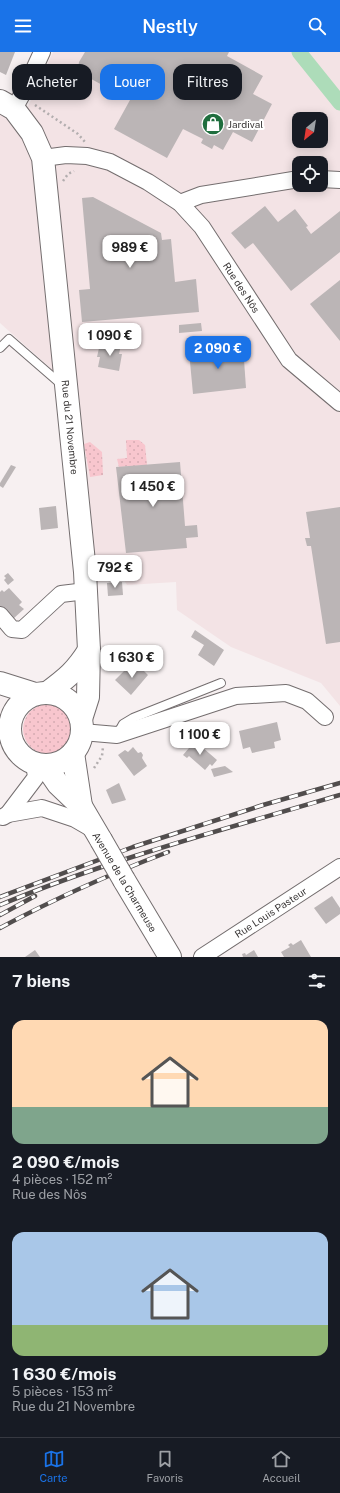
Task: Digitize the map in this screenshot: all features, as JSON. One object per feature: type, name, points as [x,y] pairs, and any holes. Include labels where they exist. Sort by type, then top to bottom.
[{"type":"street","points":[[7,105],[26,89],[42,52]]},
{"type":"street","name":"Rue du 21 Novembre","points":[[7,105],[32,133],[43,158],[86,591],[89,650],[88,697],[81,726]]},
{"type":"street","name":"Rue des Nôs","points":[[43,158],[87,156],[110,162],[148,182],[180,203],[202,227],[289,360],[340,403]]},
{"type":"street","points":[[328,179],[340,180]]},
{"type":"street","points":[[180,203],[202,195],[292,180]]},
{"type":"street","points":[[0,616],[12,628],[22,630],[61,594],[86,591]]},
{"type":"street","points":[[0,684],[41,693],[60,696],[72,704],[81,726],[79,743],[73,753],[58,763],[39,764],[22,756],[13,744],[5,716],[15,710],[21,702],[41,693],[65,680],[78,667],[89,650]]},
{"type":"street","points":[[81,726],[117,735],[236,696],[286,694],[307,702],[326,717]]},
{"type":"street","name":"Avenue de la Charmeuse","points":[[73,753],[80,806]]},
{"type":"street","points":[[4,817],[36,777],[39,764]]},
{"type":"street","name":"Avenue de la Charmeuse","points":[[39,764],[80,806],[170,957]]},
{"type":"street","points":[[4,817],[42,808],[75,819],[98,835]]},
{"type":"street","name":"Rue Louis Pasteur","points":[[202,957],[340,867]]},
{"type":"lane","points":[[0,348],[9,340],[66,388]]},
{"type":"lane","points":[[117,735],[123,724],[133,718],[221,683]]},
{"type":"shaded area","points":[[53,52],[340,52],[340,706],[321,683],[231,647],[177,610],[176,582],[127,585],[124,580],[75,583],[57,374],[0,323],[0,110],[19,126],[31,100],[92,100],[92,64],[47,64]]},
{"type":"shaded area","points":[[126,440],[139,440],[145,445],[147,465],[119,467],[117,459],[127,458]]},
{"type":"shaded area","points":[[90,442],[102,452],[103,475],[90,477],[84,444]]},
{"type":"shaded area","points":[[48,704],[57,706],[66,711],[71,720],[73,729],[71,738],[66,747],[57,752],[48,754],[39,752],[30,747],[25,738],[23,729],[25,720],[30,711],[39,706]]},
{"type":"building","points":[[0,52],[15,52],[6,75],[0,72]]},
{"type":"building","points":[[85,52],[229,52],[227,56],[241,64],[173,64],[173,100],[242,100],[242,64],[263,76],[253,94],[272,104],[252,142],[233,132],[223,150],[214,145],[212,149],[201,143],[203,139],[183,129],[167,158],[114,129],[130,100],[165,100],[165,64],[100,64],[100,84],[92,79],[92,64],[79,64]]},
{"type":"building","points":[[93,197],[161,233],[162,240],[171,239],[175,282],[196,279],[199,312],[82,322],[79,290],[90,289],[82,198]]},
{"type":"building","points":[[265,206],[278,222],[295,209],[308,226],[306,227],[311,234],[340,211],[340,252],[291,291],[253,243],[245,249],[231,233]]},
{"type":"building","points":[[340,280],[340,341],[310,304]]},
{"type":"building","points":[[201,323],[202,331],[179,333],[179,325]]},
{"type":"building","points":[[105,342],[121,345],[119,354],[122,354],[119,371],[98,367],[100,357],[97,357],[99,348],[103,349]]},
{"type":"building","points":[[243,346],[246,388],[193,394],[189,351]]},
{"type":"building","points":[[180,462],[185,526],[197,525],[198,537],[186,538],[187,548],[126,553],[116,467]]},
{"type":"building","points":[[11,465],[16,467],[3,488],[0,486],[0,483]]},
{"type":"building","points":[[56,506],[58,528],[41,530],[39,508]]},
{"type":"building","points":[[340,507],[340,642],[326,644],[311,546],[307,546],[305,538],[310,538],[306,512]]},
{"type":"building","points":[[8,573],[14,580],[8,585],[4,580],[6,578],[4,576]]},
{"type":"building","points":[[122,582],[123,595],[108,596],[107,583]]},
{"type":"building","points":[[9,588],[22,602],[19,605],[24,609],[13,619],[0,607],[0,592],[2,590],[4,592]]},
{"type":"building","points":[[195,630],[224,650],[214,666],[198,655],[204,645],[191,637]]},
{"type":"building","points":[[138,665],[148,675],[131,695],[115,680],[129,666],[133,670]]},
{"type":"building","points":[[277,722],[281,740],[274,742],[275,748],[252,753],[250,747],[243,749],[239,731]]},
{"type":"building","points":[[195,741],[217,760],[212,766],[210,764],[205,770],[189,756],[187,758],[183,755]]},
{"type":"building","points":[[133,747],[138,753],[141,752],[143,755],[142,758],[147,766],[134,776],[118,755],[125,750],[128,752]]},
{"type":"building","points":[[225,766],[233,772],[214,777],[211,769]]},
{"type":"building","points":[[119,783],[126,800],[112,804],[106,790]]},
{"type":"building","points":[[332,896],[340,908],[340,914],[326,924],[314,908]]},
{"type":"building","points":[[301,940],[311,957],[284,957],[281,952],[290,947],[288,945],[291,943],[293,945]]},
{"type":"building","points":[[35,950],[40,957],[25,957]]},
{"type":"building","points":[[254,950],[258,957],[243,957],[242,954],[245,953],[246,955]]},
{"type":"waterway","points":[[299,52],[340,103]]},
{"type":"railway","points":[[0,897],[133,847],[263,805],[340,783]]},
{"type":"railway","points":[[0,905],[42,888],[126,859],[340,795]]},
{"type":"railway","points":[[0,928],[82,887],[168,852]]},
{"type":"railway","points":[[0,915],[35,896]]},
{"type":"place","name":"Jardival","points":[[213,124]]}]
